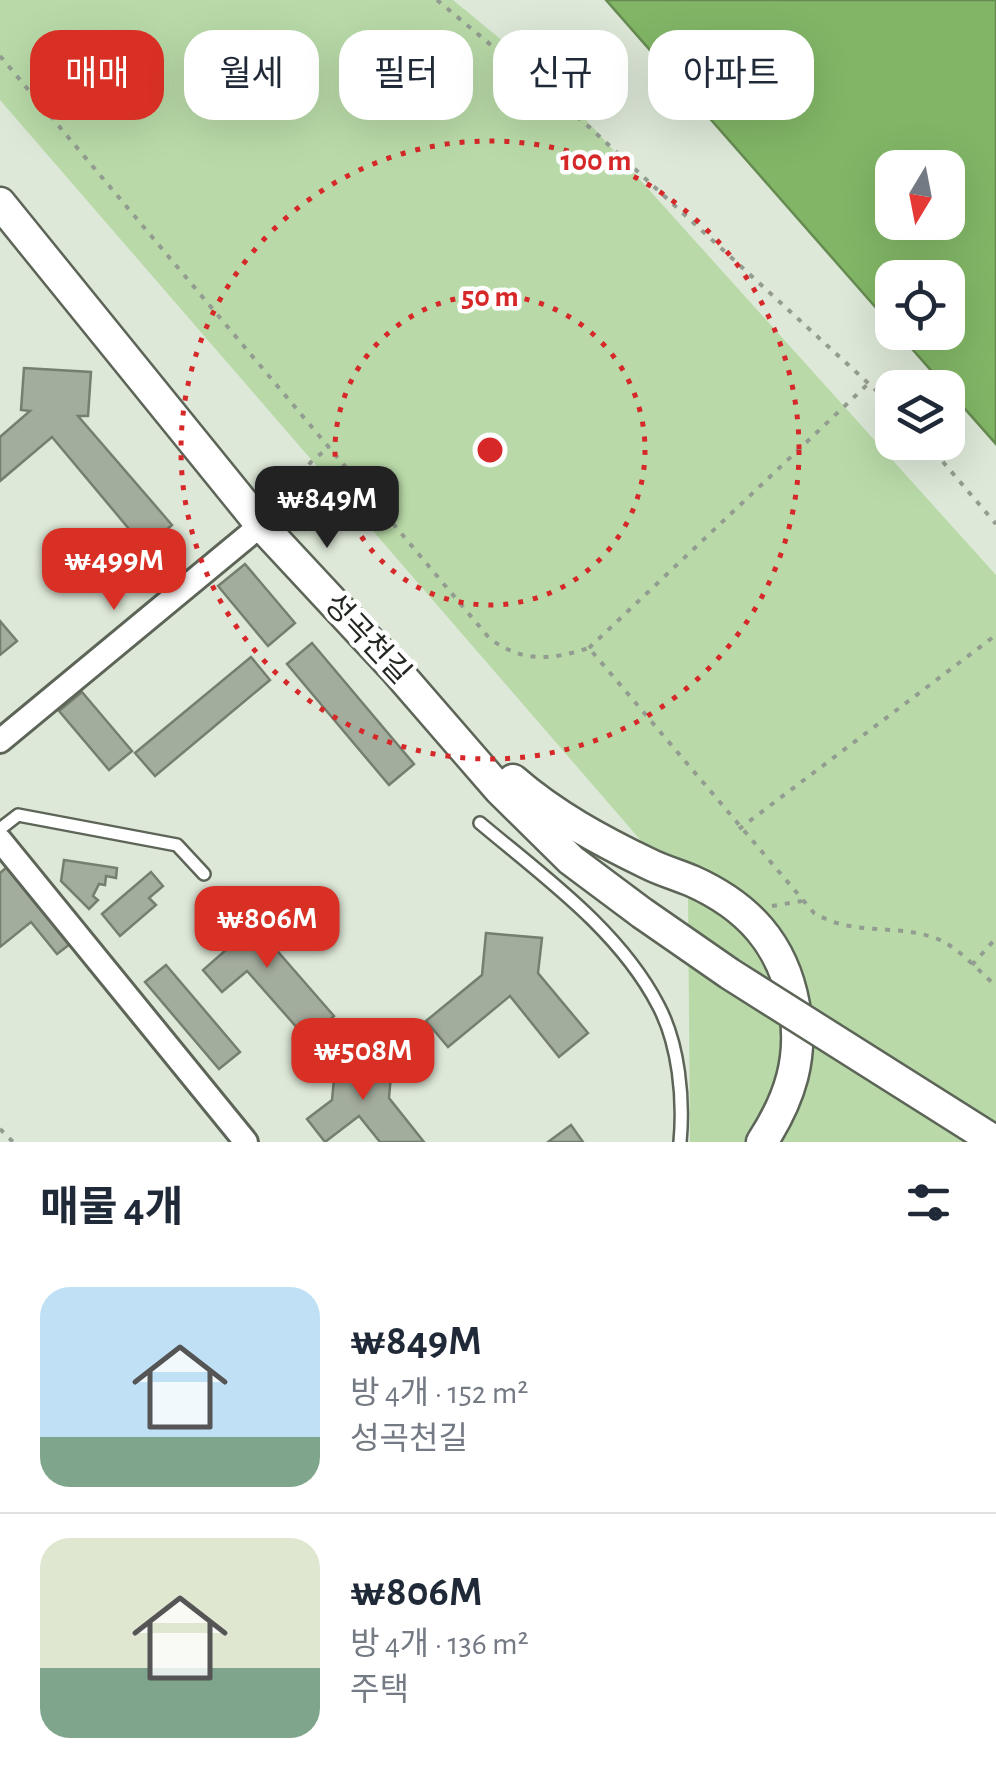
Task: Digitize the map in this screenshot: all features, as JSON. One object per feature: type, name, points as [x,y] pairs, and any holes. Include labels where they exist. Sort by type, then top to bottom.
[{"type":"street","name":"성곡천길","points":[[0,204],[261,525],[395,669],[498,789],[572,860],[730,974],[996,1142]]},
{"type":"street","points":[[0,741],[261,525]]},
{"type":"street","points":[[458,742],[490,760],[561,816],[624,852],[692,880],[730,902],[751,918],[774,947],[788,975],[799,1028],[799,1054],[779,1116],[762,1142]]},
{"type":"street","points":[[0,840],[246,1142]]},
{"type":"lane","points":[[0,829],[18,815],[177,845],[204,874]]},
{"type":"lane","points":[[480,823],[569,898],[624,955],[659,1006],[678,1066],[680,1142]]},
{"type":"path","points":[[436,0],[588,126],[875,387]]},
{"type":"path","points":[[0,56],[490,639],[511,653],[560,658],[590,648],[870,382]]},
{"type":"path","points":[[261,525],[282,493],[329,447]]},
{"type":"path","points":[[941,460],[996,524]]},
{"type":"path","points":[[739,829],[996,636]]},
{"type":"path","points":[[590,648],[739,829],[814,913],[834,925],[910,932],[938,939],[996,986]]},
{"type":"path","points":[[972,965],[996,938]]},
{"type":"path","points":[[0,1129],[14,1142]]},
{"type":"shaded area","points":[[0,0],[453,0],[493,33],[493,120],[586,120],[875,441],[875,460],[892,460],[996,575],[996,1142],[690,1142],[688,895],[0,100]]},
{"type":"shaded area","points":[[606,0],[996,0],[996,444],[965,409],[965,370],[931,370],[913,350],[965,350],[965,260],[875,260],[875,307],[711,120],[814,120],[814,30],[648,30],[648,48]]},
{"type":"building","points":[[24,368],[91,372],[88,416],[78,416],[172,525],[145,548],[52,437],[0,481],[0,437],[30,411],[21,410]]},
{"type":"building","points":[[245,564],[295,623],[268,646],[218,586]]},
{"type":"building","points":[[0,621],[17,641],[0,655]]},
{"type":"building","points":[[312,643],[414,764],[389,785],[287,664]]},
{"type":"building","points":[[251,657],[270,680],[155,776],[135,753]]},
{"type":"building","points":[[82,692],[132,751],[109,770],[59,711]]},
{"type":"building","points":[[64,860],[117,868],[116,878],[106,876],[105,885],[99,884],[93,896],[98,900],[89,909],[61,881]]},
{"type":"building","points":[[7,867],[70,944],[57,954],[31,922],[0,947],[0,873]]},
{"type":"building","points":[[151,872],[163,886],[149,898],[156,905],[120,936],[102,914]]},
{"type":"building","points":[[257,901],[266,938],[334,1016],[307,1039],[247,971],[222,992],[203,970],[235,942],[227,908]]},
{"type":"building","points":[[486,933],[542,938],[538,973],[588,1033],[559,1057],[510,996],[448,1047],[426,1021],[482,975]]},
{"type":"building","points":[[166,965],[240,1052],[219,1069],[145,982]]},
{"type":"building","points":[[336,1058],[392,1063],[389,1098],[424,1142],[380,1142],[359,1116],[325,1142],[307,1119],[332,1100]]},
{"type":"building","points":[[571,1125],[583,1142],[548,1142]]}]
